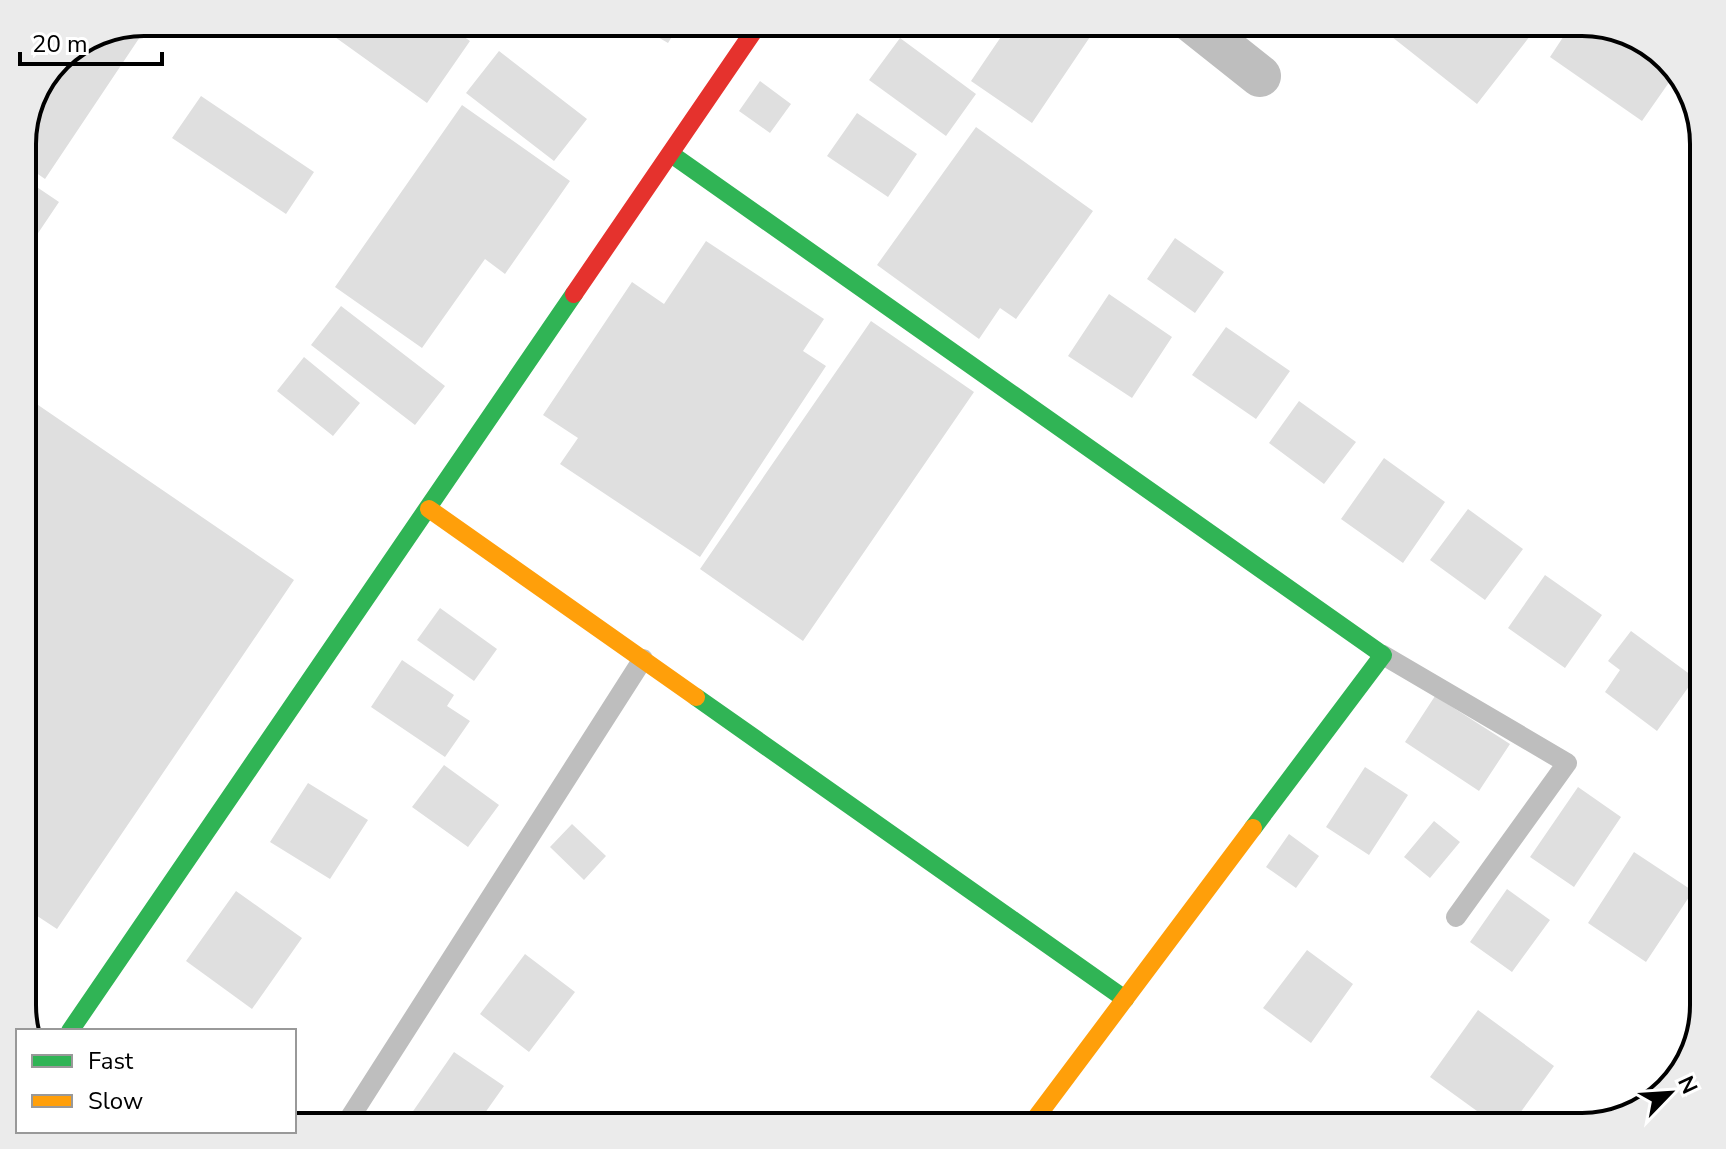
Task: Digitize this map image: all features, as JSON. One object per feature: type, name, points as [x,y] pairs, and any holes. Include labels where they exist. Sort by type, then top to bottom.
[{"type":"street","points":[[71,1029],[751,36]]},
{"type":"street","points":[[1210,36],[1260,76]]},
{"type":"street","points":[[671,154],[1383,655],[1040,1113]]},
{"type":"street","points":[[429,509],[1125,999]]},
{"type":"lane","points":[[1383,655],[1567,763],[1456,917]]},
{"type":"lane","points":[[353,1113],[643,659]]},
{"type":"building","points":[[140,36],[45,179],[36,173],[36,137],[44,102],[54,84],[84,54],[102,44]]},
{"type":"building","points":[[334,36],[463,36],[470,41],[427,103]]},
{"type":"building","points":[[656,36],[672,36],[668,43]]},
{"type":"building","points":[[1002,36],[1091,36],[1032,123],[971,81]]},
{"type":"building","points":[[1391,36],[1530,36],[1477,104]]},
{"type":"building","points":[[1564,36],[1596,37],[1617,42],[1642,54],[1670,82],[1642,121],[1550,57]]},
{"type":"building","points":[[900,38],[976,94],[946,136],[869,80]]},
{"type":"building","points":[[499,51],[587,119],[554,161],[466,93]]},
{"type":"building","points":[[760,81],[791,104],[770,133],[739,111]]},
{"type":"building","points":[[201,96],[314,172],[286,214],[172,138]]},
{"type":"building","points":[[462,105],[570,181],[505,274],[485,259],[422,348],[335,287]]},
{"type":"building","points":[[857,113],[917,154],[888,197],[827,156]]},
{"type":"building","points":[[976,127],[1093,211],[1016,319],[1000,308],[979,339],[877,265]]},
{"type":"building","points":[[36,186],[59,202],[36,236]]},
{"type":"building","points":[[1175,238],[1224,272],[1195,313],[1147,279]]},
{"type":"building","points":[[706,241],[824,319],[803,351],[826,366],[700,557],[560,464],[578,438],[543,415],[632,282],[664,304]]},
{"type":"building","points":[[1109,294],[1172,337],[1132,398],[1068,356]]},
{"type":"building","points":[[341,306],[445,386],[415,425],[311,345]]},
{"type":"building","points":[[871,321],[974,392],[803,641],[700,569]]},
{"type":"building","points":[[1226,327],[1290,371],[1256,419],[1192,375]]},
{"type":"building","points":[[304,357],[360,403],[333,436],[277,391]]},
{"type":"building","points":[[1299,401],[1356,442],[1324,484],[1269,443]]},
{"type":"building","points":[[36,404],[294,580],[57,929],[36,915]]},
{"type":"building","points":[[1384,458],[1445,502],[1403,563],[1341,519]]},
{"type":"building","points":[[1468,509],[1523,549],[1485,600],[1430,560]]},
{"type":"building","points":[[1545,575],[1602,615],[1565,668],[1508,628]]},
{"type":"building","points":[[440,608],[497,649],[474,681],[417,640]]},
{"type":"building","points":[[1631,631],[1690,674],[1690,685],[1657,731],[1605,692],[1620,670],[1608,661]]},
{"type":"building","points":[[402,660],[454,695],[447,706],[470,721],[445,757],[371,707]]},
{"type":"building","points":[[1435,696],[1510,744],[1479,791],[1405,742]]},
{"type":"building","points":[[444,765],[499,805],[468,847],[412,807]]},
{"type":"building","points":[[1365,767],[1408,795],[1369,855],[1326,827]]},
{"type":"building","points":[[308,783],[368,820],[330,879],[270,842]]},
{"type":"building","points":[[1578,787],[1621,817],[1574,887],[1530,857]]},
{"type":"building","points":[[1434,821],[1460,842],[1430,878],[1404,857]]},
{"type":"building","points":[[572,824],[606,856],[584,880],[550,847]]},
{"type":"building","points":[[1289,834],[1319,856],[1296,888],[1266,867]]},
{"type":"building","points":[[1634,852],[1690,889],[1690,896],[1646,962],[1588,923]]},
{"type":"building","points":[[1507,889],[1550,920],[1512,972],[1470,942]]},
{"type":"building","points":[[236,891],[302,938],[252,1009],[186,961]]},
{"type":"building","points":[[1307,950],[1353,984],[1311,1043],[1263,1008]]},
{"type":"building","points":[[525,954],[575,992],[529,1052],[480,1014]]},
{"type":"building","points":[[1478,1010],[1554,1066],[1520,1113],[1480,1113],[1430,1077]]},
{"type":"building","points":[[454,1052],[504,1086],[485,1113],[412,1113]]},
{"type":"traffic: fast","points":[[671,154],[1383,655],[1253,828]]},
{"type":"traffic: fast","points":[[71,1029],[574,294]]},
{"type":"traffic: fast","points":[[696,697],[1125,999]]},
{"type":"traffic: slow","points":[[429,509],[696,697]]},
{"type":"traffic: slow","points":[[1039,1113],[1253,828]]},
{"type":"traffic: jam","points":[[574,294],[750,36]]}]
